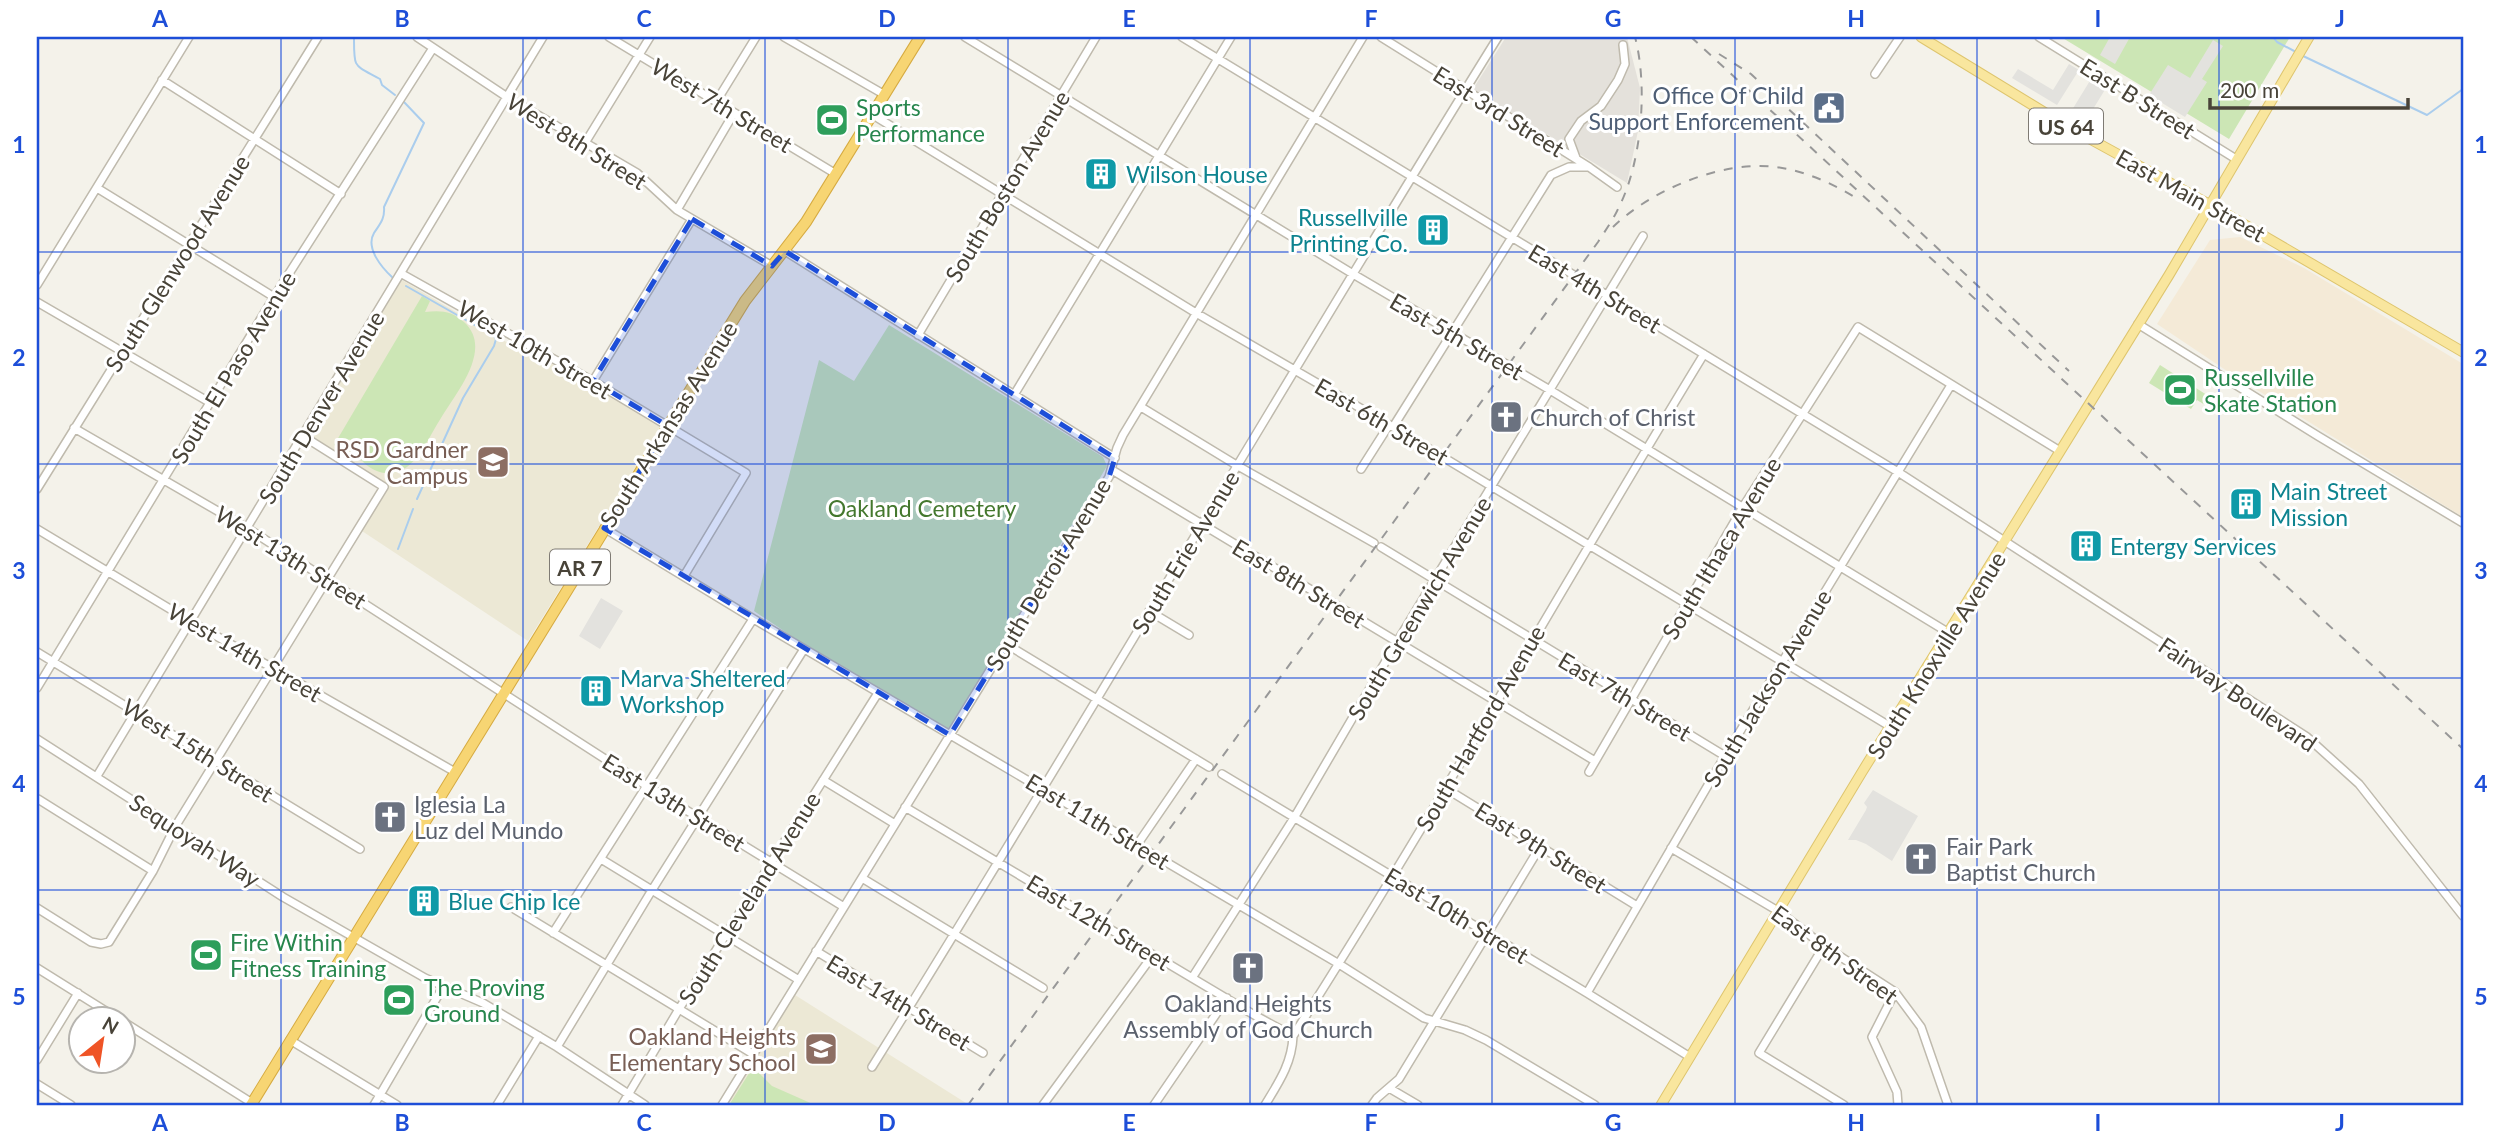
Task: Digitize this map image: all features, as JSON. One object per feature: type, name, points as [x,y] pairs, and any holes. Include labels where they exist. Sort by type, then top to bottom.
[{"type":"highway","name":"South Arkansas Avenue","points":[[251,1104],[745,301],[806,222],[920,37]]},
{"type":"main road","name":"East Main Street","points":[[1921,37],[2070,128],[2361,290],[2463,352]]},
{"type":"main road","name":"South Knoxville Avenue","points":[[1661,1105],[2007,541],[2307,41]]},
{"type":"street","points":[[37,285],[189,37]]},
{"type":"street","name":"South Glenwood Avenue","points":[[37,489],[317,37]]},
{"type":"street","name":"West 8th Street","points":[[418,37],[506,97],[637,173],[677,209],[772,266]]},
{"type":"street","name":"South Denver Avenue","points":[[97,776],[543,37]]},
{"type":"street","name":"West 7th Street","points":[[609,37],[836,174]]},
{"type":"street","points":[[586,143],[650,37]]},
{"type":"street","points":[[716,102],[756,37]]},
{"type":"street","points":[[784,37],[885,95]]},
{"type":"street","name":"East 5th Street","points":[[965,37],[1949,634]]},
{"type":"street","name":"South Boston Avenue","points":[[918,335],[1096,37]]},
{"type":"street","name":"East 4th Street","points":[[1182,37],[1804,414],[2007,541]]},
{"type":"street","points":[[1014,395],[1231,37]]},
{"type":"street","name":"South Detroit Avenue","points":[[722,1105],[1112,470],[1123,435],[1363,37]]},
{"type":"street","name":"East 3rd Street","points":[[1381,37],[1617,187]]},
{"type":"street","name":"South Erie Avenue","points":[[872,1067],[1498,37]]},
{"type":"street","points":[[1875,74],[1900,37]]},
{"type":"street","name":"East B Street","points":[[2039,37],[2236,159]]},
{"type":"street","points":[[1576,159],[1569,139],[1581,121],[1601,106],[1618,80],[1625,64],[1623,45]]},
{"type":"street","name":"South El Paso Avenue","points":[[37,688],[209,402],[433,48]]},
{"type":"street","points":[[162,80],[341,194]]},
{"type":"street","points":[[677,209],[734,113]]},
{"type":"street","name":"East 6th Street","points":[[873,115],[1196,313],[1493,486],[1891,727]]},
{"type":"street","points":[[1361,469],[1453,334],[1551,175],[1569,167],[1589,167]]},
{"type":"street","points":[[97,188],[274,297]]},
{"type":"street","points":[[593,380],[692,219]]},
{"type":"street","name":"South Greenwich Avenue","points":[[1192,978],[1294,818],[1397,642],[1643,236]]},
{"type":"street","points":[[785,251],[1115,458]]},
{"type":"street","name":"West 10th Street","points":[[402,274],[593,380],[668,426]]},
{"type":"street","points":[[37,302],[209,402]]},
{"type":"street","points":[[2137,324],[2463,523]]},
{"type":"street","name":"South Ithaca Avenue","points":[[1589,772],[1743,508],[1858,327],[1951,384]]},
{"type":"street","name":"South Hartford Avenue","points":[[1265,1105],[1285,1071],[1292,1052],[1293,1036],[1393,876],[1588,544],[1704,354]]},
{"type":"street","points":[[1951,384],[2060,451]]},
{"type":"street","name":"South Jackson Avenue","points":[[1587,993],[1725,756],[1951,384]]},
{"type":"street","name":"East 7th Street","points":[[1141,407],[1377,545],[1725,756]]},
{"type":"street","points":[[668,426],[746,473],[684,576]]},
{"type":"street","name":"West 13th Street","points":[[74,428],[247,528],[505,693]]},
{"type":"street","points":[[37,908],[91,942],[110,942],[153,871],[175,827],[384,487],[303,436]]},
{"type":"street","name":"East 8th Street","points":[[1112,470],[1595,761]]},
{"type":"street","name":"East 11th Street","points":[[604,527],[753,619],[1044,788],[1433,1022],[1465,1030],[1486,1040],[1595,1105]]},
{"type":"street","name":"West 14th Street","points":[[37,529],[190,621],[455,772]]},
{"type":"street","name":"Fairway Boulevard","points":[[2007,541],[2307,737],[2359,784],[2463,916]]},
{"type":"street","points":[[1149,611],[1189,635]]},
{"type":"street","points":[[553,933],[753,619]]},
{"type":"street","points":[[1006,644],[1209,767]]},
{"type":"street","points":[[557,1047],[804,649]]},
{"type":"street","name":"West 15th Street","points":[[37,652],[360,849]]},
{"type":"street","name":"East 13th Street","points":[[505,693],[647,786],[844,907]]},
{"type":"street","name":"South Cleveland Avenue","points":[[622,1105],[679,1009],[878,693]]},
{"type":"street","name":"Sequoyah Way","points":[[37,740],[354,939],[443,987],[484,1003],[645,1105]]},
{"type":"street","points":[[1138,845],[1196,759]]},
{"type":"street","name":"East 10th Street","points":[[1222,775],[1690,1057]]},
{"type":"street","points":[[823,780],[895,824]]},
{"type":"street","name":"East 9th Street","points":[[1445,788],[1637,906]]},
{"type":"street","points":[[38,799],[153,871]]},
{"type":"street","name":"East 12th Street","points":[[905,807],[1293,1036]]},
{"type":"street","points":[[1372,1105],[1399,1079],[1539,847]]},
{"type":"street","name":"East 8th Street","points":[[1671,848],[1778,911],[1824,946],[1895,992],[1921,1027],[1948,1105]]},
{"type":"street","name":"East 14th Street","points":[[601,859],[799,980]]},
{"type":"street","points":[[862,878],[1043,988]]},
{"type":"street","points":[[511,907],[753,1054]]},
{"type":"street","points":[[1824,946],[1759,1053],[1844,1105]]},
{"type":"street","name":"East 14th Street","points":[[816,951],[982,1053]]},
{"type":"street","points":[[1043,1105],[1153,955]]},
{"type":"street","points":[[37,968],[99,1006]]},
{"type":"street","points":[[374,1105],[443,987]]},
{"type":"street","points":[[1895,992],[1872,1037],[1898,1092],[1898,1105]]},
{"type":"street","points":[[37,1060],[78,993]]},
{"type":"street","points":[[1154,1105],[1227,998]]},
{"type":"street","points":[[136,1030],[251,1104]]},
{"type":"street","points":[[497,1105],[539,1036]]},
{"type":"street","points":[[290,1040],[397,1105]]},
{"type":"street","points":[[37,1084],[71,1105]]},
{"type":"street","points":[[1390,1088],[1418,1105]]},
{"type":"highlighted area","points":[[692,219],[772,266],[785,251],[1115,458],[1109,477],[950,735],[604,528],[668,426],[593,381]]},
{"type":"shaded area","points":[[1506,37],[1627,37],[1640,88],[1638,131],[1627,183],[1473,89]]},
{"type":"shaded area","points":[[2110,37],[2130,37],[2115,64],[2100,55]]},
{"type":"shaded area","points":[[2213,40],[2223,46],[2202,79],[2207,82],[2185,117],[2149,95],[2168,65],[2190,78]]},
{"type":"shaded area","points":[[2069,64],[2079,70],[2057,105],[2012,78],[2018,69],[2053,90]]},
{"type":"shaded area","points":[[2091,79],[2106,88],[2087,119],[2072,110]]},
{"type":"shaded area","points":[[2240,237],[2304,268],[2463,364],[2463,517],[2236,377],[2157,324],[2210,240]]},
{"type":"shaded area","name":"RSD Gardner Campus","points":[[402,280],[508,343],[510,339],[591,383],[661,426],[528,641],[362,531],[388,487],[307,436]]},
{"type":"shaded area","points":[[601,598],[623,611],[600,649],[579,636]]},
{"type":"shaded area","points":[[1873,790],[1918,816],[1892,861],[1866,844],[1848,840],[1866,810],[1864,803]]},
{"type":"shaded area","name":"Oakland Heights Elementary School","points":[[795,995],[966,1103],[965,1105],[727,1105]]},
{"type":"green space","points":[[2061,37],[2290,37],[2229,139]]},
{"type":"green space","points":[[422,296],[430,301],[425,312],[446,312],[464,322],[472,333],[474,358],[463,384],[417,457],[398,472],[380,472],[364,463],[350,439],[342,450],[334,445]]},
{"type":"green space","name":"Oakland Cemetery","points":[[889,325],[1103,457],[1107,466],[950,730],[863,684],[754,611],[819,360],[854,381]]},
{"type":"green space","name":"Russellville Skate Station","points":[[2160,365],[2210,397],[2205,405],[2197,400],[2191,409],[2149,383]]},
{"type":"green space","points":[[753,1067],[772,1086],[815,1105],[729,1105]]},
{"type":"waterway","points":[[354,37],[357,64],[380,79],[382,85],[395,95]]},
{"type":"waterway","points":[[2273,37],[2296,52]]},
{"type":"waterway","points":[[2301,55],[2427,115],[2463,89]]},
{"type":"waterway","points":[[393,278],[376,257],[372,239],[383,218],[384,207],[424,123],[404,102]]},
{"type":"waterway","points":[[406,286],[496,339],[463,398],[417,499]]},
{"type":"waterway","points":[[398,549],[413,509]]},
{"type":"railway","points":[[968,1105],[1609,225],[1626,190],[1637,147],[1642,101],[1635,37]]},
{"type":"railway","points":[[1691,37],[2463,749]]},
{"type":"railway","points":[[1719,54],[1751,74],[2069,371]]},
{"type":"railway","points":[[1613,227],[1647,201],[1667,190],[1711,173],[1733,168],[1755,166],[1797,171],[1856,198]]},
{"type":"place","name":"Office Of Child Support Enforcement","points":[[1829,108]]},
{"type":"place","name":"Sports Performance","points":[[832,120]]},
{"type":"place","name":"Wilson House","points":[[1101,174]]},
{"type":"place","name":"Russellville Printing Co.","points":[[1433,230]]},
{"type":"place","name":"Russellville Skate Station","points":[[2180,390]]},
{"type":"place","name":"Church of Christ","points":[[1506,417]]},
{"type":"place","name":"RSD Gardner Campus","points":[[493,462]]},
{"type":"place","name":"Main Street Mission","points":[[2246,504]]},
{"type":"place","name":"Entergy Services","points":[[2086,546]]},
{"type":"place","name":"Marva Sheltered Workshop","points":[[596,691]]},
{"type":"place","name":"Iglesia La Luz del Mundo","points":[[390,817]]},
{"type":"place","name":"Fair Park Baptist Church","points":[[1921,859]]},
{"type":"place","name":"Blue Chip Ice","points":[[424,901]]},
{"type":"place","name":"Fire Within Fitness Training","points":[[206,955]]},
{"type":"place","name":"Oakland Heights Assembly of God Church","points":[[1248,968]]},
{"type":"place","name":"The Proving Ground","points":[[399,1000]]},
{"type":"place","name":"Oakland Heights Elementary School","points":[[821,1049]]}]
